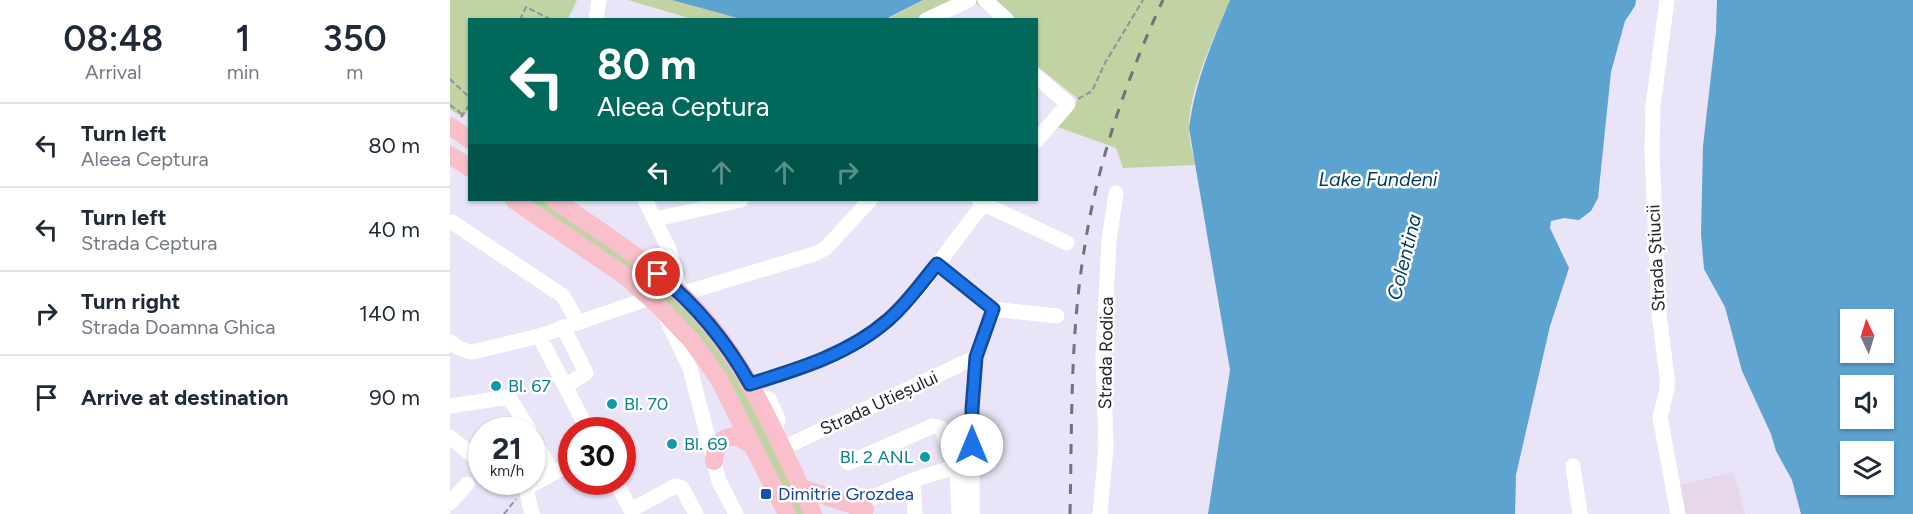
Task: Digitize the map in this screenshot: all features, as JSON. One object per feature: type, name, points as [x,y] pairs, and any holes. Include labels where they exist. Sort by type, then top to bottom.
[{"type":"main road","points":[[457,120],[468,137]]},
{"type":"main road","points":[[450,154],[468,167]]},
{"type":"main road","points":[[515,201],[625,276],[654,301],[692,341],[713,370],[787,514]]},
{"type":"main road","points":[[556,201],[632,253],[681,294],[715,331],[752,389],[813,514]]},
{"type":"main road","points":[[714,461],[716,448],[724,439],[736,436],[752,445]]},
{"type":"main road","points":[[801,488],[870,507]]},
{"type":"main road","points":[[843,514],[870,507]]},
{"type":"street","points":[[596,18],[599,0]]},
{"type":"street","points":[[930,18],[969,0]]},
{"type":"street","points":[[986,0],[1005,18]]},
{"type":"street","name":"Strada Știucii","points":[[1667,0],[1653,106],[1652,143],[1657,280],[1667,377],[1667,389],[1660,417],[1678,514]]},
{"type":"street","points":[[1038,78],[1068,104],[1038,139]]},
{"type":"street","name":"Strada Rodica","points":[[1100,514],[1106,447],[1103,356],[1109,241],[1116,193]]},
{"type":"street","points":[[646,201],[669,249],[681,294],[814,254],[826,248],[869,201]]},
{"type":"street","points":[[656,219],[737,201]]},
{"type":"street","points":[[752,389],[854,345],[890,318],[937,264],[983,201],[1067,243]]},
{"type":"street","points":[[452,222],[563,296],[578,322]]},
{"type":"street","points":[[937,264],[993,309],[1001,312],[1057,316]]},
{"type":"street","points":[[450,342],[470,352],[539,336],[578,322],[654,301],[672,329],[690,368],[719,481],[736,514]]},
{"type":"street","points":[[959,514],[976,357],[993,309]]},
{"type":"street","points":[[563,327],[586,373],[565,386]]},
{"type":"street","points":[[539,336],[581,417]]},
{"type":"street","name":"Strada Utieșului","points":[[778,442],[976,357]]},
{"type":"street","points":[[450,406],[509,397],[521,417]]},
{"type":"street","points":[[848,463],[937,426],[964,464],[972,514]]},
{"type":"street","points":[[450,437],[468,452]]},
{"type":"street","points":[[546,460],[553,472]]},
{"type":"street","points":[[870,507],[913,480],[964,464]]},
{"type":"street","points":[[1573,466],[1580,514]]},
{"type":"street","points":[[546,476],[558,470]]},
{"type":"street","points":[[913,480],[915,514]]},
{"type":"street","points":[[450,503],[467,484]]},
{"type":"street","points":[[623,495],[632,512],[678,486],[682,488],[696,514]]},
{"type":"street","points":[[528,495],[532,514]]},
{"type":"path","points":[[1068,104],[1092,91],[1105,63],[1143,0]]},
{"type":"path","points":[[521,18],[526,7],[548,18]]},
{"type":"path","points":[[450,79],[468,96]]},
{"type":"path","points":[[450,105],[457,120],[468,106]]},
{"type":"path","points":[[508,417],[516,409]]},
{"type":"shaded area","points":[[1734,472],[1745,514],[1685,514],[1680,485]]},
{"type":"green space","points":[[450,0],[577,0],[568,18],[468,18],[468,110],[463,118],[450,109]]},
{"type":"green space","points":[[628,0],[680,0],[746,18],[689,18]]},
{"type":"green space","points":[[923,0],[1230,0],[1210,46],[1193,98],[1189,134],[1196,165],[1123,168],[1116,148],[1055,126],[1078,99],[1038,67],[1038,18],[998,18],[974,2],[944,18],[890,18]]},
{"type":"green space","points":[[526,201],[544,201],[626,257],[690,313],[732,366],[805,514],[794,514],[713,359]]},
{"type":"water","points":[[672,0],[923,0],[888,18],[738,18]]},
{"type":"water","name":"Lake Fundeni","points":[[1230,0],[1636,0],[1635,6],[1625,21],[1611,72],[1598,198],[1591,211],[1579,220],[1564,218],[1551,221],[1550,228],[1569,268],[1550,326],[1516,475],[1515,514],[1208,514],[1230,370],[1189,128],[1200,78]]},
{"type":"water","points":[[1717,0],[1913,0],[1913,514],[1801,514],[1792,480],[1776,451],[1771,434],[1742,371],[1725,307],[1704,269],[1701,234],[1703,146],[1716,32]]},
{"type":"railway","points":[[1070,514],[1074,349],[1084,251],[1097,186],[1115,122],[1125,91],[1163,0]]},
{"type":"place","name":"Bl. 67","points":[[496,386]]},
{"type":"place","name":"Bl. 70","points":[[612,404]]},
{"type":"place","name":"Bl. 69","points":[[672,444]]},
{"type":"place","name":"Bl. 2 ANL","points":[[925,457]]},
{"type":"place","name":"Dimitrie Grozdea","points":[[766,494]]},
{"type":"route","points":[[658,274],[681,294],[715,331],[750,384],[827,358],[854,345],[890,318],[937,264],[993,309],[976,357],[972,445]]},
{"type":"water label","name":"Colentina","points":[[1404,257]]}]
